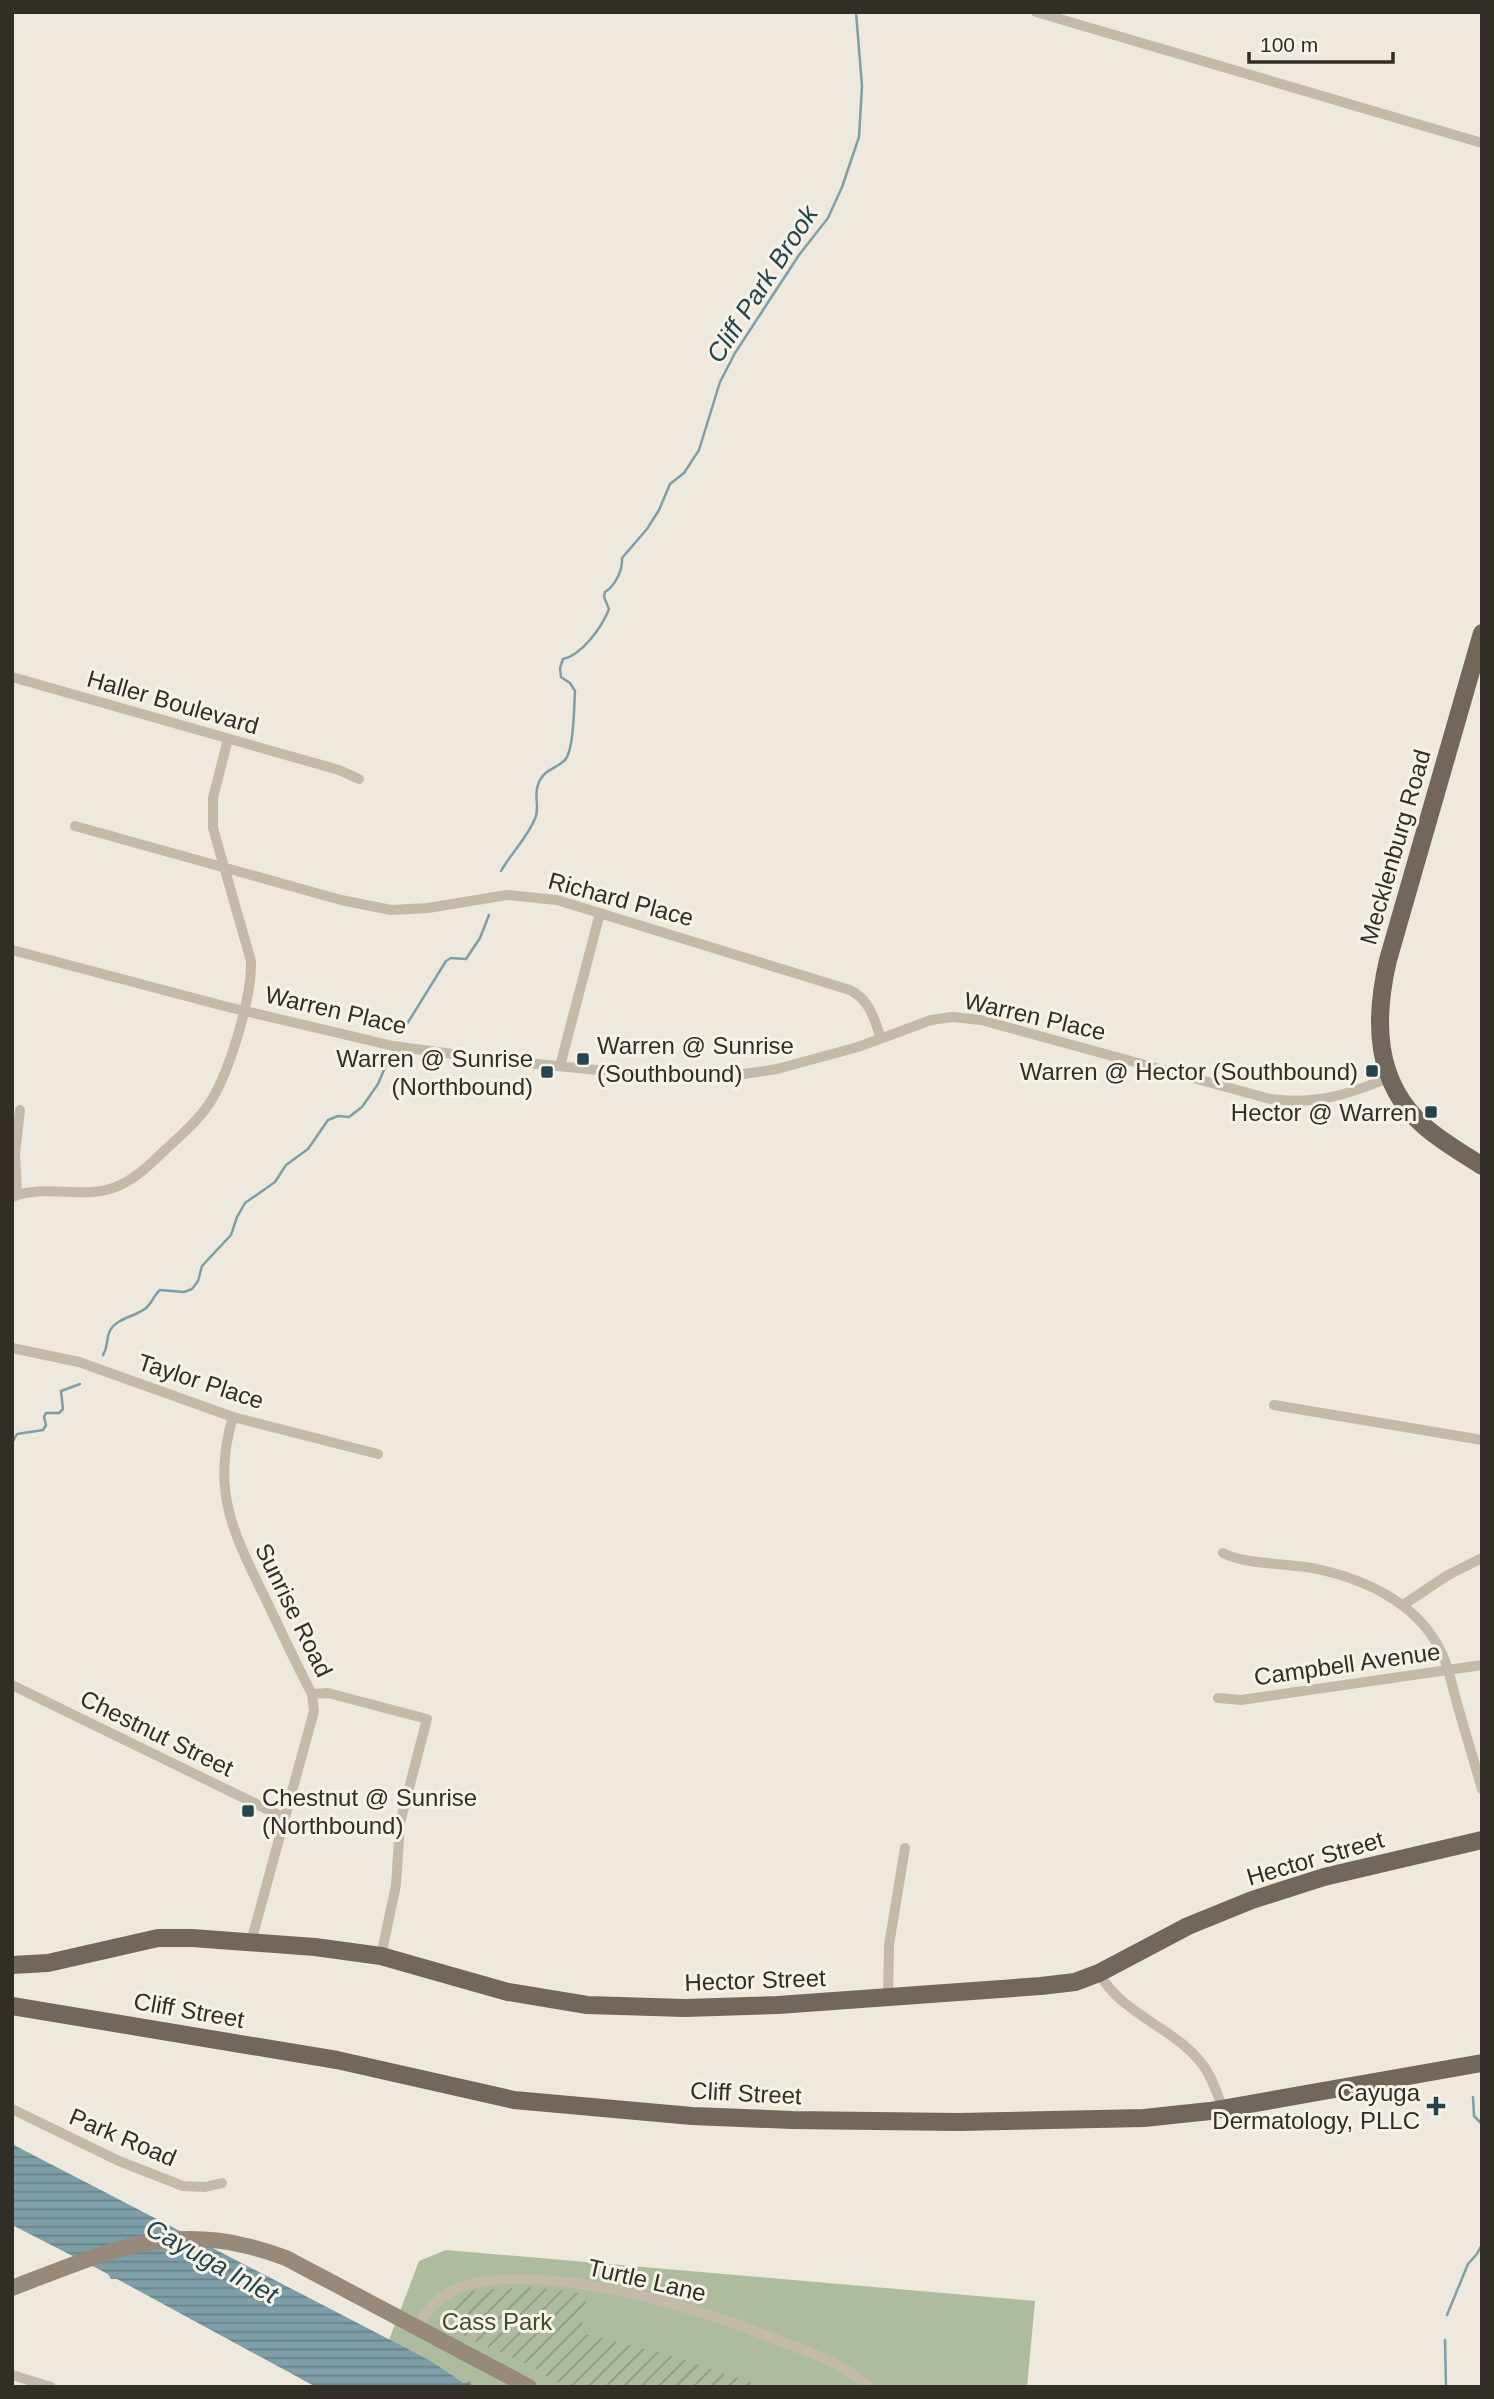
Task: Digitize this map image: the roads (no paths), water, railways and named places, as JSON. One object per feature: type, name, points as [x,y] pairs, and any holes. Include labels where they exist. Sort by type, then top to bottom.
[{"type":"main road","name":"Mecklenburg Road","points":[[1388,1078],[1379,1035],[1382,986],[1482,633]]},
{"type":"main road","points":[[1388,1078],[1397,1094],[1423,1125],[1482,1166]]},
{"type":"main road","name":"Hector Street","points":[[12,1965],[48,1963],[158,1938],[192,1938],[316,1947],[381,1956],[508,1992],[587,2005],[685,2008],[888,1999],[1041,1986],[1075,1982],[1099,1973],[1188,1926],[1252,1900],[1324,1877],[1482,1840]]},
{"type":"main road","name":"Cliff Street","points":[[12,2006],[337,2060],[514,2100],[692,2116],[792,2120],[958,2122],[1137,2119],[1223,2109],[1482,2063]]},
{"type":"main road","points":[[12,2288],[132,2244],[202,2239],[237,2243],[286,2258],[529,2387]]},
{"type":"street","points":[[1036,12],[1482,143]]},
{"type":"street","name":"Haller Boulevard","points":[[12,677],[322,765],[359,779]]},
{"type":"street","points":[[20,1110],[15,1154],[15,1196],[33,1192],[94,1192],[116,1186],[139,1174],[190,1127],[210,1103],[222,1080],[250,988],[251,961],[213,828],[213,798],[228,739]]},
{"type":"street","name":"Richard Place","points":[[75,826],[341,900],[391,911],[517,895],[557,900],[858,993],[869,1006],[881,1038]]},
{"type":"street","points":[[560,1066],[600,913]]},
{"type":"street","name":"Warren Place","points":[[12,950],[393,1046],[672,1077],[732,1076],[777,1069],[811,1061],[931,1020],[952,1017],[972,1018],[1256,1096],[1293,1102],[1339,1096],[1388,1078]]},
{"type":"street","name":"Taylor Place","points":[[12,1348],[79,1362],[233,1417],[378,1454]]},
{"type":"street","points":[[1274,1405],[1482,1440]]},
{"type":"street","name":"Sunrise Road","points":[[233,1417],[224,1468],[230,1520],[249,1566],[312,1694],[314,1712],[251,1942]]},
{"type":"street","points":[[1223,1553],[1238,1559],[1288,1563],[1333,1572],[1379,1590],[1403,1605],[1428,1630],[1443,1657],[1482,1789]]},
{"type":"street","points":[[1403,1605],[1448,1575],[1482,1558]]},
{"type":"street","name":"Campbell Avenue","points":[[1218,1698],[1241,1700],[1482,1665]]},
{"type":"street","name":"Chestnut Street","points":[[12,1685],[285,1818]]},
{"type":"street","points":[[312,1694],[328,1693],[427,1719],[400,1823],[396,1885],[381,1956]]},
{"type":"street","points":[[888,1999],[888,1945],[905,1848]]},
{"type":"street","points":[[1099,1973],[1110,1991],[1197,2057],[1205,2068],[1223,2109]]},
{"type":"street","name":"Park Road","points":[[12,2109],[78,2142],[183,2186],[205,2187],[222,2183]]},
{"type":"street","name":"Turtle Lane","points":[[418,2326],[434,2303],[463,2286],[505,2279],[545,2280],[606,2289],[723,2320],[822,2357],[855,2374],[870,2387]]},
{"type":"street","points":[[12,2375],[51,2387]]},
{"type":"water","name":"Cayuga Inlet","points":[[12,2144],[429,2360],[464,2383],[470,2381],[472,2387],[316,2387],[117,2279],[111,2279],[108,2274],[12,2225]]},
{"type":"waterway","name":"Cliff Park Brook","points":[[501,871],[533,823],[537,812],[536,793],[540,780],[568,755],[575,691],[570,683],[561,677],[563,659],[584,646],[602,624],[609,609],[604,597],[605,592],[618,577],[622,558],[647,529],[670,484],[684,473],[699,450],[720,382],[735,353],[799,255],[828,218],[842,187],[859,137],[862,86],[856,12]]},
{"type":"waterway","name":"Cliff Park Brook","points":[[402,1032],[446,961],[451,958],[466,959],[480,938],[489,915]]},
{"type":"waterway","name":"Cliff Park Brook","points":[[103,1355],[109,1333],[115,1324],[146,1308],[160,1290],[184,1292],[192,1289],[198,1281],[202,1266],[231,1235],[245,1203],[275,1182],[286,1165],[308,1149],[328,1120],[338,1116],[349,1117],[362,1107],[378,1084],[389,1058]]},
{"type":"waterway","name":"Cliff Park Brook","points":[[12,1459],[12,1443],[17,1434],[43,1430],[46,1413],[59,1413],[63,1409],[61,1391],[80,1384]]},
{"type":"waterway","points":[[1473,2097],[1474,2116],[1482,2124]]},
{"type":"waterway","points":[[1447,2315],[1468,2264],[1482,2244]]},
{"type":"waterway","points":[[1445,2340],[1446,2387]]},
{"type":"place","name":"Warren @ Sunrise (Southbound)","points":[[583,1059]]},
{"type":"place","name":"Warren @ Hector (Southbound)","points":[[1372,1071]]},
{"type":"place","name":"Warren @ Sunrise (Northbound)","points":[[547,1072]]},
{"type":"place","name":"Hector @ Warren","points":[[1431,1112]]},
{"type":"place","name":"Chestnut @ Sunrise (Northbound)","points":[[248,1811]]},
{"type":"place","name":"Cayuga Dermatology, PLLC","points":[[1436,2106]]},
{"type":"park label","name":"Cass Park","points":[[497,2321]]}]
